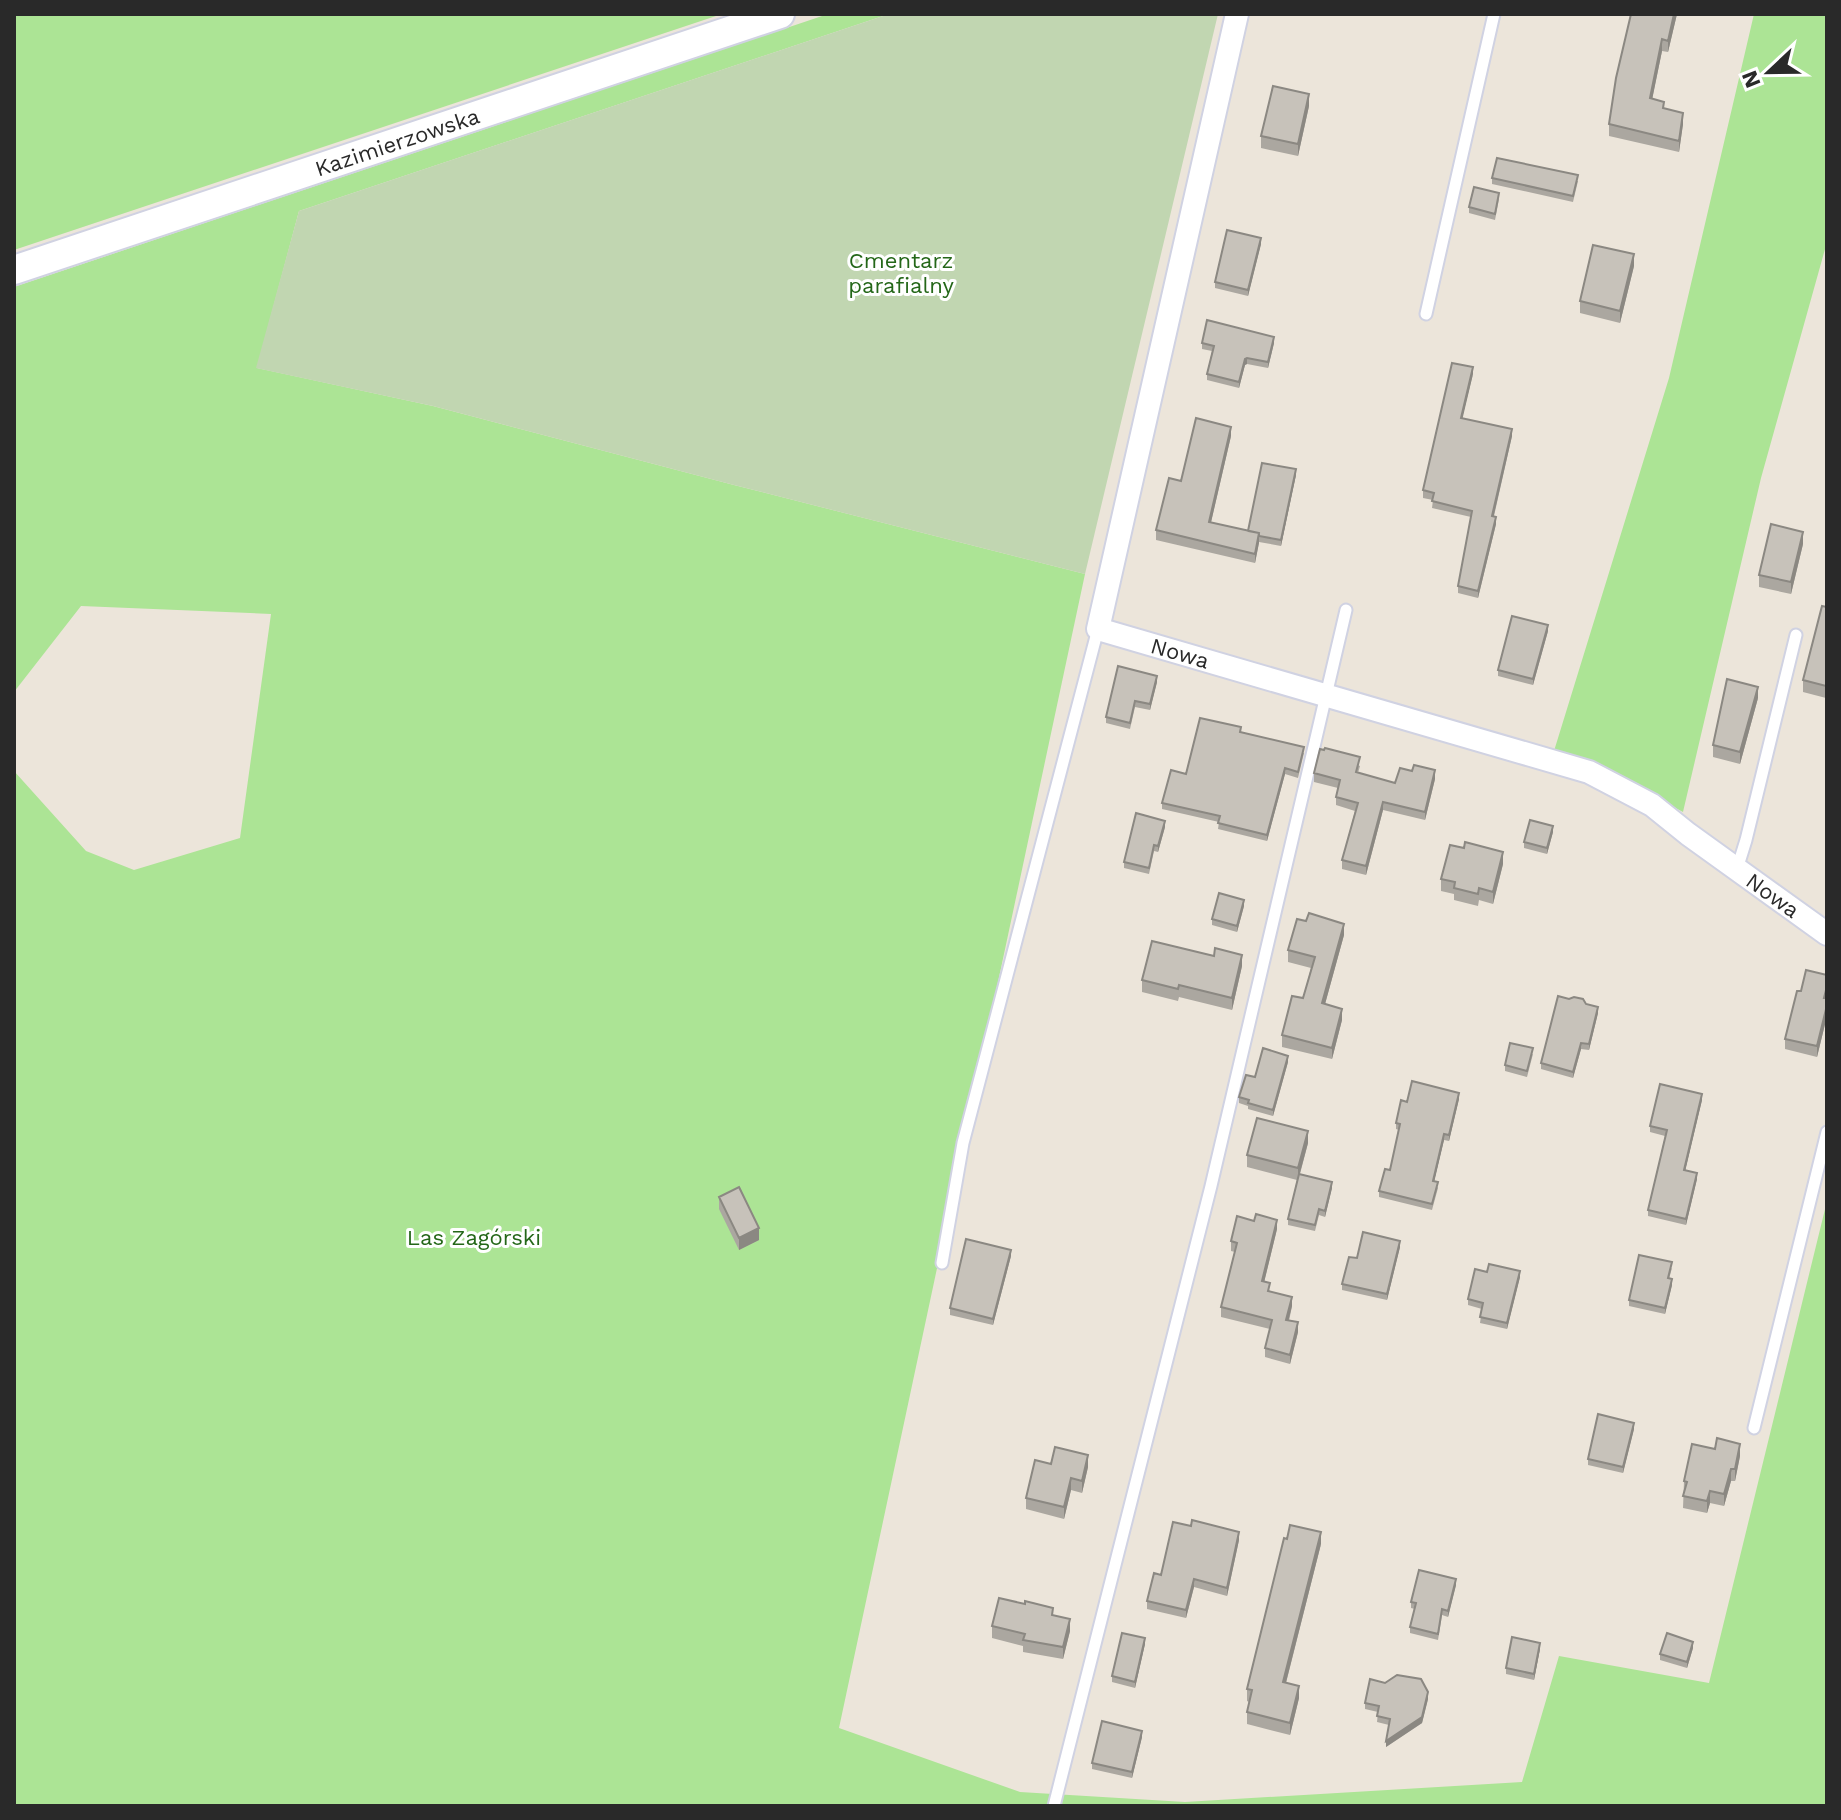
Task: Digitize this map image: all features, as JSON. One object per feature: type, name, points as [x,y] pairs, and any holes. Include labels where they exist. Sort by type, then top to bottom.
[{"type":"street","name":"Kazimierzowska","points":[[14,270],[780,14]]},
{"type":"street","points":[[1098,629],[1237,14]]},
{"type":"street","name":"Nowa","points":[[1098,629],[1589,772],[1652,805],[1827,934]]},
{"type":"lane","points":[[1426,314],[1494,14]]},
{"type":"lane","points":[[1054,1806],[1211,1186],[1346,610]]},
{"type":"lane","points":[[942,1263],[963,1143],[1098,629]]},
{"type":"lane","points":[[1737,869],[1796,635]]},
{"type":"lane","points":[[1754,1428],[1827,1132]]},
{"type":"green space","points":[[14,14],[722,14],[14,250]]},
{"type":"green space","name":"Las Zagórski","points":[[828,14],[889,14],[299,211],[257,368],[433,406],[1085,574],[839,1728],[1020,1792],[1185,1802],[1522,1782],[1559,1656],[1709,1683],[1827,1201],[1827,1806],[14,1806],[14,771],[86,851],[134,870],[240,838],[271,614],[81,606],[14,692],[14,287]]},
{"type":"green space","name":"Cmentarz parafialny","points":[[889,14],[1218,14],[1085,574],[433,406],[256,368],[299,211]]},
{"type":"green space","points":[[1754,14],[1827,14],[1827,242],[1761,478],[1683,812],[1600,767],[1554,751],[1669,378]]},
{"type":"building","points":[[1631,14],[1674,14],[1668,41],[1662,39],[1650,98],[1664,102],[1663,108],[1683,113],[1679,141],[1609,124]]},
{"type":"building","points":[[1273,86],[1309,94],[1298,144],[1261,136]]},
{"type":"building","points":[[1497,158],[1578,175],[1573,196],[1492,178]]},
{"type":"building","points":[[1474,187],[1499,193],[1495,214],[1469,207]]},
{"type":"building","points":[[1227,230],[1261,238],[1248,290],[1215,282]]},
{"type":"building","points":[[1593,245],[1634,254],[1620,311],[1580,301]]},
{"type":"building","points":[[1207,320],[1274,337],[1268,362],[1245,359],[1239,382],[1207,374],[1214,346],[1202,343]]},
{"type":"building","points":[[1452,363],[1473,367],[1461,418],[1512,429],[1492,516],[1496,517],[1478,591],[1458,586],[1472,511],[1432,501],[1434,493],[1423,490]]},
{"type":"building","points":[[1196,418],[1231,427],[1209,522],[1259,533],[1255,554],[1156,530],[1169,478],[1181,481]]},
{"type":"building","points":[[1262,463],[1296,469],[1281,540],[1248,531]]},
{"type":"building","points":[[1771,524],[1803,532],[1791,582],[1759,575]]},
{"type":"building","points":[[1822,606],[1827,607],[1826,686],[1803,680]]},
{"type":"building","points":[[1512,616],[1548,625],[1533,679],[1498,670]]},
{"type":"building","points":[[1118,666],[1157,676],[1150,704],[1135,701],[1130,723],[1106,717]]},
{"type":"building","points":[[1727,679],[1758,687],[1740,752],[1713,745]]},
{"type":"building","points":[[1200,718],[1241,727],[1240,732],[1304,747],[1298,772],[1285,768],[1267,835],[1218,823],[1220,816],[1162,803],[1171,770],[1186,774]]},
{"type":"building","points":[[1320,749],[1360,757],[1356,772],[1395,783],[1400,768],[1412,771],[1414,765],[1435,770],[1425,812],[1383,802],[1366,866],[1342,860],[1358,803],[1336,797],[1340,780],[1314,773]]},
{"type":"building","points":[[1136,813],[1165,821],[1158,846],[1154,845],[1149,868],[1124,862]]},
{"type":"building","points":[[1530,820],[1553,826],[1547,848],[1524,842]]},
{"type":"building","points":[[1465,842],[1503,852],[1493,892],[1479,888],[1478,894],[1454,888],[1455,882],[1441,879],[1450,845],[1464,848]]},
{"type":"building","points":[[1219,893],[1244,900],[1237,926],[1212,919]]},
{"type":"building","points":[[1309,913],[1344,924],[1322,1003],[1342,1009],[1332,1048],[1282,1035],[1292,996],[1303,998],[1315,957],[1288,950],[1297,919],[1306,921]]},
{"type":"building","points":[[1152,941],[1214,956],[1215,948],[1242,955],[1232,998],[1142,980]]},
{"type":"building","points":[[1806,970],[1827,975],[1824,998],[1827,998],[1827,1005],[1817,1046],[1785,1039],[1797,991],[1801,991]]},
{"type":"building","points":[[1558,996],[1583,999],[1586,1004],[1598,1007],[1589,1044],[1581,1043],[1573,1072],[1541,1063]]},
{"type":"building","points":[[1510,1043],[1533,1048],[1527,1071],[1505,1065]]},
{"type":"building","points":[[1263,1048],[1288,1056],[1273,1110],[1239,1097],[1246,1075],[1255,1077]]},
{"type":"building","points":[[1412,1081],[1459,1093],[1449,1135],[1444,1134],[1433,1181],[1438,1182],[1432,1204],[1379,1191],[1385,1169],[1390,1170],[1400,1124],[1396,1123],[1401,1100],[1407,1102]]},
{"type":"building","points":[[1660,1084],[1702,1094],[1684,1170],[1697,1173],[1686,1219],[1648,1210],[1667,1130],[1650,1126]]},
{"type":"building","points":[[1257,1118],[1308,1131],[1298,1168],[1247,1155]]},
{"type":"building","points":[[1299,1174],[1332,1182],[1325,1211],[1319,1209],[1315,1225],[1288,1219]]},
{"type":"building","points":[[739,1187],[759,1228],[739,1238],[719,1197]]},
{"type":"building","points":[[1256,1214],[1277,1220],[1262,1281],[1270,1283],[1268,1291],[1292,1297],[1286,1320],[1298,1322],[1290,1355],[1265,1348],[1272,1320],[1221,1307],[1237,1243],[1231,1241],[1237,1216],[1254,1221]]},
{"type":"building","points":[[1363,1232],[1400,1241],[1387,1294],[1342,1284],[1349,1257],[1357,1258]]},
{"type":"building","points":[[966,1239],[1011,1250],[993,1319],[950,1308]]},
{"type":"building","points":[[1639,1255],[1672,1262],[1668,1278],[1672,1279],[1665,1308],[1629,1300]]},
{"type":"building","points":[[1489,1264],[1520,1271],[1507,1323],[1480,1317],[1483,1303],[1468,1299],[1475,1269],[1487,1272]]},
{"type":"building","points":[[1598,1414],[1634,1423],[1623,1467],[1588,1459]]},
{"type":"building","points":[[1717,1438],[1740,1444],[1735,1469],[1731,1469],[1724,1494],[1710,1491],[1707,1501],[1683,1496],[1692,1444],[1715,1449]]},
{"type":"building","points":[[1055,1447],[1088,1455],[1082,1481],[1071,1478],[1064,1507],[1026,1498],[1035,1460],[1051,1464]]},
{"type":"building","points":[[1192,1520],[1239,1532],[1227,1588],[1194,1579],[1186,1610],[1147,1601],[1154,1573],[1161,1575],[1173,1522],[1191,1526]]},
{"type":"building","points":[[1290,1525],[1321,1532],[1283,1682],[1299,1686],[1290,1723],[1247,1712],[1252,1690],[1247,1689],[1284,1538],[1287,1539]]},
{"type":"building","points":[[1419,1570],[1456,1579],[1448,1611],[1442,1609],[1438,1634],[1410,1627],[1416,1603],[1411,1602]]},
{"type":"building","points":[[999,1598],[1053,1608],[1052,1615],[1070,1619],[1063,1647],[1023,1640],[1025,1634],[992,1626]]},
{"type":"building","points":[[1122,1633],[1145,1638],[1135,1682],[1112,1676]]},
{"type":"building","points":[[1667,1633],[1693,1642],[1687,1662],[1660,1654]]},
{"type":"building","points":[[1512,1637],[1540,1643],[1534,1674],[1506,1668]]},
{"type":"building","points":[[1397,1675],[1421,1679],[1428,1692],[1422,1717],[1386,1741],[1390,1719],[1377,1716],[1379,1706],[1365,1703],[1370,1679],[1385,1683]]},
{"type":"building","points":[[1102,1721],[1142,1731],[1132,1772],[1092,1763]]}]
